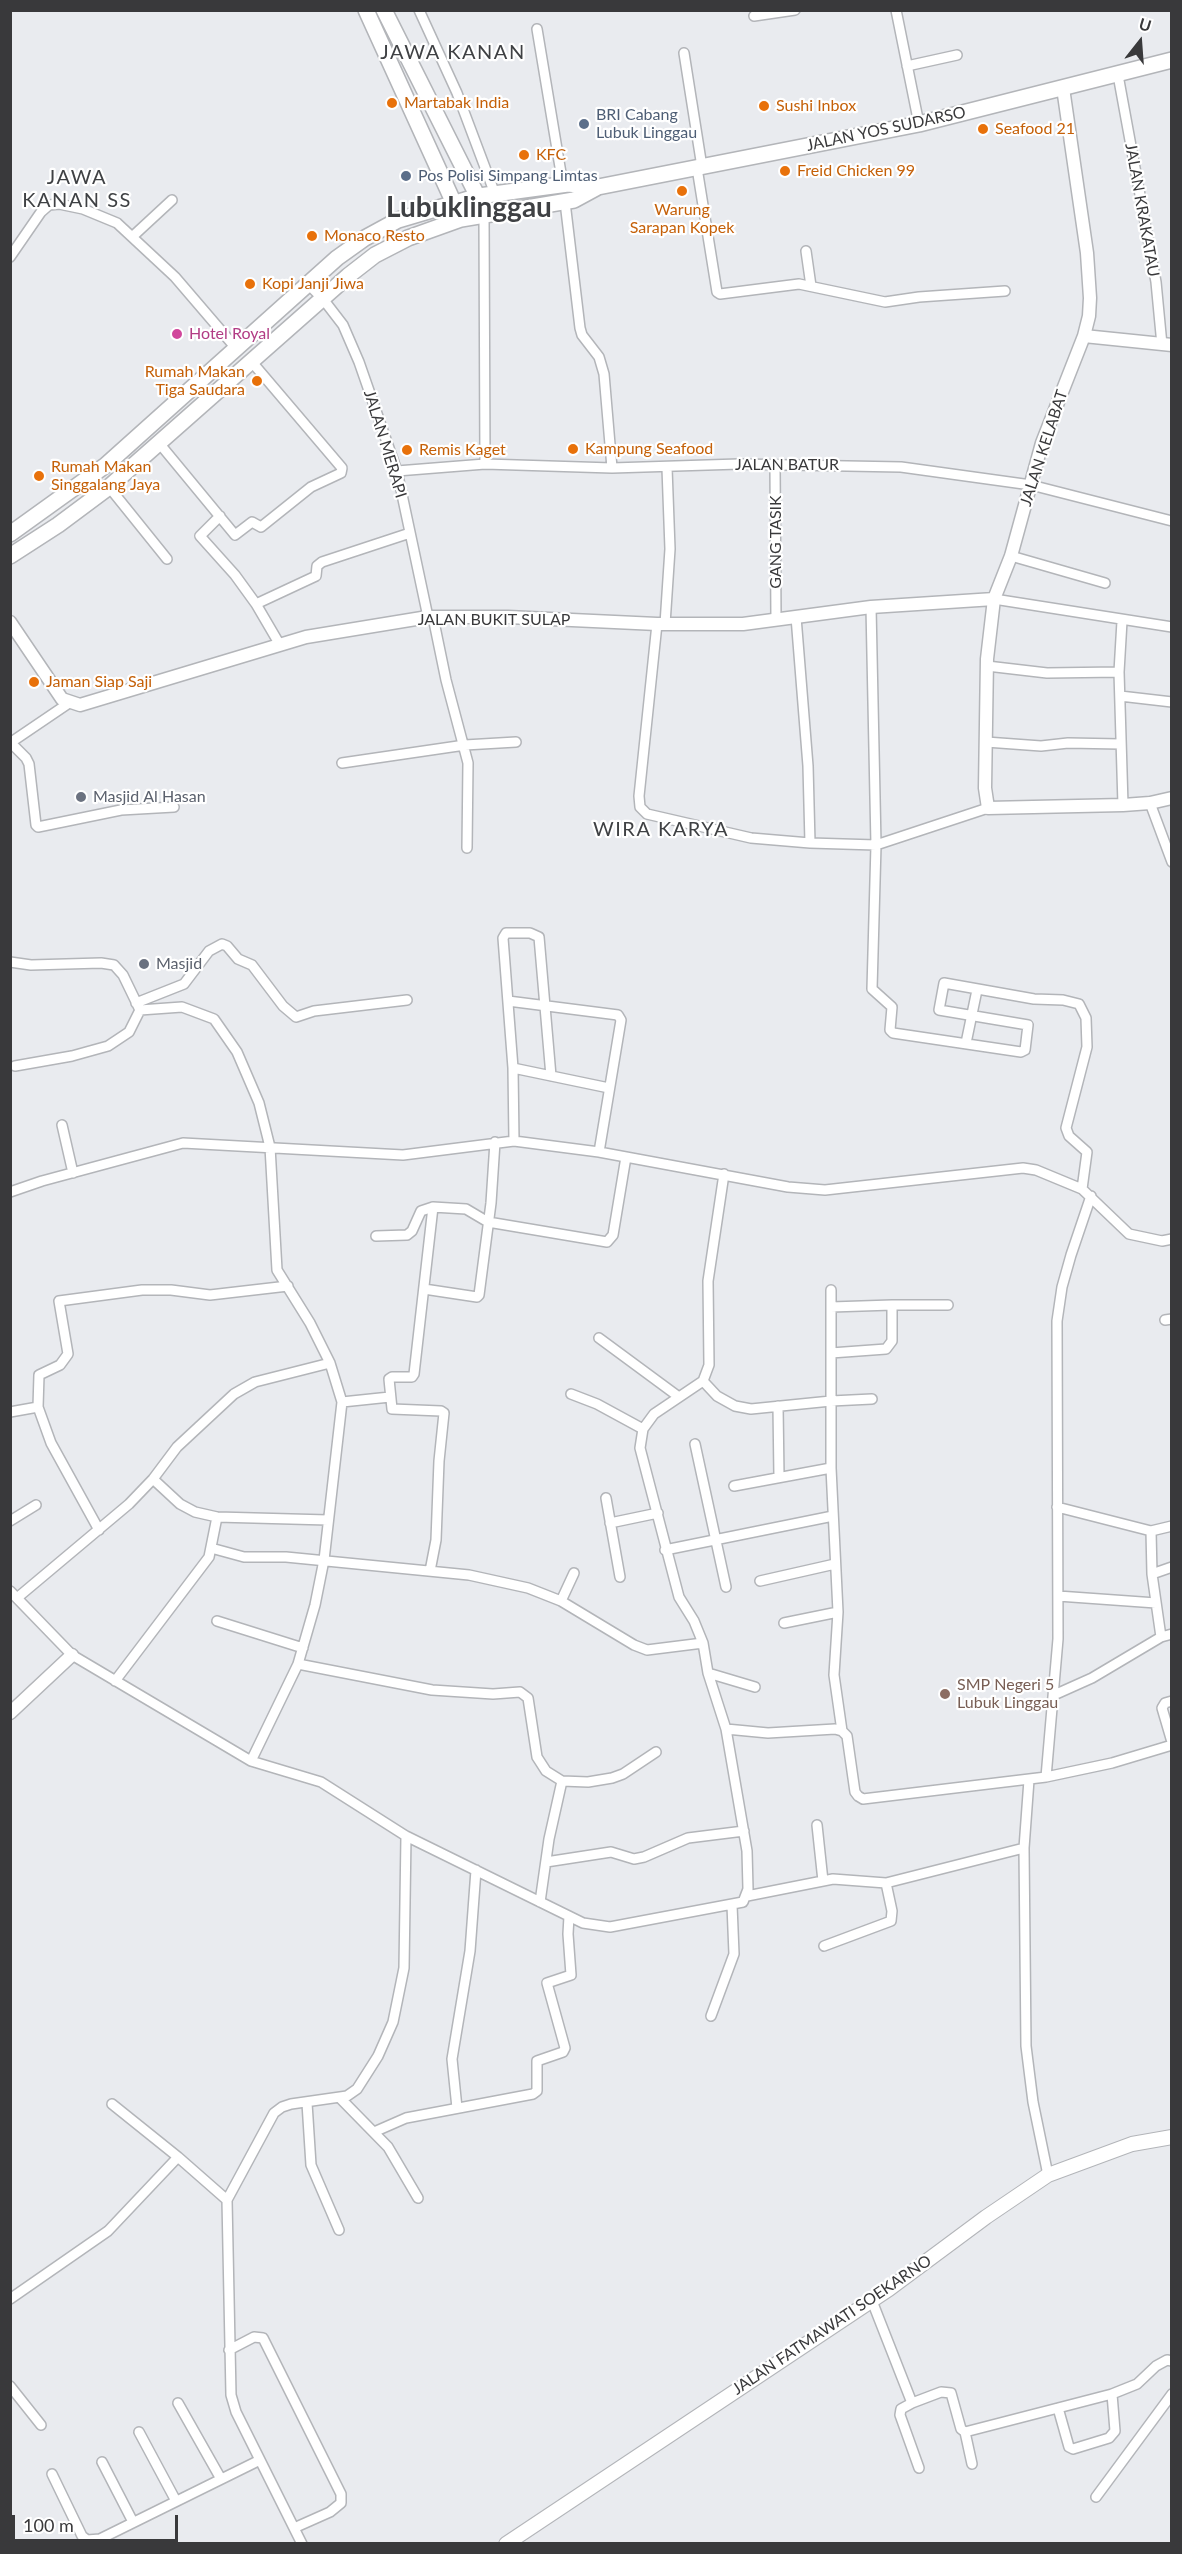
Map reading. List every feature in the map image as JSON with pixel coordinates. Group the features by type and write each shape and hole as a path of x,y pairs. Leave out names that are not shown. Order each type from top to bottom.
{"highway":[{"path":"366,10 461,219"},
{"path":"384,10 479,196 484,215"},
{"name":"JALAN YOS SUDARSO","path":"10,534 106,465 337,258 365,238 398,220 479,196 563,185 598,187 919,124 1172,60"},
{"name":"JALAN YOS SUDARSO","path":"10,556 58,525 109,487 375,255 408,238 461,219 574,200 598,187"}],"main road":[{"name":"JALAN FATMAWATI SOEKARNO","path":"506,2544 872,2301 986,2217 1048,2175 1132,2144 1172,2137"}],"street":[{"path":"419,10 457,93 495,194"},
{"path":"896,10 919,124"},
{"path":"754,16 792,11"},
{"path":"537,29 563,185"},
{"path":"684,53 717,292 725,294 759,291 791,284 885,302 919,297 1005,291"},
{"path":"907,66 957,55"},
{"name":"JALAN KRAKATAU","path":"1118,75 1167,345"},
{"name":"JALAN KELABAT","path":"988,808 985,788 987,666 994,599 1011,556 1051,418 1084,336 1090,298 1087,253 1063,88"},
{"path":"132,237 172,200"},
{"path":"565,202 580,328 582,335 599,357 604,374 612,468"},
{"path":"10,257 41,212 50,205 59,204 83,209 117,223 175,277 235,347"},
{"path":"484,215 485,464"},
{"path":"806,251 811,286"},
{"name":"JALAN MERAPI","path":"309,285 343,325 397,471 446,680 465,745 468,763 467,848"},
{"path":"1084,336 1167,345"},
{"path":"159,443 235,535 253,522 261,527 311,487 342,471 342,468 251,361"},
{"name":"JALAN BATUR","path":"397,471 485,464 612,468 776,465 901,467 1031,485 1172,521"},
{"name":"GANG TASIK","path":"776,465 776,620"},
{"path":"667,468 670,549 639,796 640,807 647,814 751,838 876,845 988,808 1123,805 1150,803 1172,798"},
{"path":"109,487 167,559"},
{"path":"219,516 200,536 235,575 256,604 280,645"},
{"path":"256,604 316,576 317,566 322,562 410,533"},
{"path":"1011,556 1105,583"},
{"path":"994,599 1122,621 1172,627"},
{"name":"JALAN BUKIT SULAP","path":"69,703 80,705 306,637 431,617 508,616 661,624 743,624 871,608 994,599"},
{"path":"871,608 876,845 872,989 892,1007 891,1032 1021,1052 1025,1050 1028,1025 938,1009 943,984 1079,1004 1086,1018 1087,1047 1066,1128 1069,1136 1087,1152 1082,1189"},
{"path":"796,617 808,766 810,843"},
{"path":"1122,621 1119,672 1123,805"},
{"path":"10,622 62,699 69,703 11,743 29,764 36,825 38,827 121,810 174,807"},
{"path":"987,666 1047,673 1119,672"},
{"path":"1120,696 1172,702"},
{"path":"342,763 465,745 516,742"},
{"path":"986,742 1041,746 1068,743 1120,744"},
{"path":"1150,803 1172,862"},
{"path":"514,1141 513,1068 503,938 506,933 536,934 541,943 551,1076"},
{"path":"136,1004 184,984 209,951 225,945 238,959 252,965 283,1006 296,1017 314,1011 407,1000"},
{"path":"10,962 31,966 101,963 114,965 127,983 136,1004 129,1032 108,1046 72,1056 15,1066"},
{"path":"966,1043 977,990"},
{"path":"508,1002 618,1015 621,1026 599,1152"},
{"path":"136,1004 182,1008 214,1019 237,1052 259,1103 270,1147 275,1261 330,1363 342,1402 324,1560 303,1648 298,1664 251,1761"},
{"path":"513,1068 609,1088"},
{"path":"62,1125 73,1173"},
{"path":"10,1192 183,1143 402,1155 514,1141 599,1152 788,1187 842,1190 1023,1168 1036,1170 1082,1189 1129,1234 1167,1240"},
{"path":"424,1289 478,1297 495,1142"},
{"path":"376,1236 407,1235 412,1231 420,1211 433,1207 466,1209 488,1222 607,1242 613,1235 626,1157"},
{"path":"330,1363 255,1382 242,1388 177,1447 153,1479 99,1530 14,1594 72,1655 251,1761 321,1782 406,1836 591,1926 610,1927 743,1902 747,1896 747,1851 726,1729 708,1673 703,1643 694,1621 679,1597 640,1448 643,1429 654,1414 703,1381 709,1365 708,1281 724,1174"},
{"path":"1046,1777 1058,1639 1057,1321 1062,1287 1091,1196"},
{"path":"430,1571 436,1540 439,1461 444,1413 391,1407 390,1377 414,1376 433,1207"},
{"path":"99,1530 51,1443 38,1407 39,1375 60,1365 68,1354 59,1300 142,1290 171,1290 210,1296 288,1286"},
{"path":"831,1290 831,1468 838,1612 833,1662 842,1731"},
{"path":"831,1353 886,1349 892,1341 892,1305"},
{"path":"831,1307 948,1305"},
{"path":"599,1338 679,1397"},
{"path":"703,1381 717,1396 735,1406 751,1409 872,1399"},
{"path":"571,1394 597,1404 643,1429"},
{"path":"342,1402 390,1397"},
{"path":"778,1406 779,1477"},
{"path":"10,1412 38,1407"},
{"path":"695,1444 726,1587"},
{"path":"734,1486 831,1468"},
{"path":"153,1479 180,1504 195,1512 217,1517 327,1520"},
{"path":"606,1498 620,1577"},
{"path":"10,1521 36,1505"},
{"path":"1058,1507 1151,1531 1172,1526"},
{"path":"610,1523 658,1514"},
{"path":"665,1550 833,1516"},
{"path":"115,1682 209,1557 217,1517"},
{"path":"1151,1531 1152,1574 1161,1637"},
{"path":"211,1548 244,1557 324,1560 469,1575 528,1588 561,1601 634,1645 647,1650 703,1643"},
{"path":"760,1581 835,1564"},
{"path":"1152,1574 1172,1567"},
{"path":"561,1601 574,1573"},
{"path":"1058,1596 1156,1604"},
{"path":"784,1623 838,1612"},
{"path":"217,1621 303,1648"},
{"path":"1053,1695 1092,1678 1161,1637 1172,1634"},
{"path":"10,1713 72,1655"},
{"path":"298,1664 432,1690 493,1694 520,1692 528,1698 540,1765 562,1781 588,1782 612,1778 656,1752"},
{"path":"708,1673 755,1687"},
{"path":"726,1729 768,1733 835,1729 842,1731 847,1736 855,1792 863,1799 1046,1777 1112,1763 1172,1744 1162,1708 1165,1703 1172,1701"},
{"path":"1029,1780 1024,1848 1026,2046 1033,2102 1048,2175"},
{"path":"540,1902 562,1781"},
{"path":"817,1825 823,1881"},
{"path":"546,1862 610,1852 634,1859 688,1838 744,1831"},
{"path":"302,2544 236,2412 231,2395 227,2200 274,2113 282,2107 340,2098 357,2089 378,2056 393,2022 404,1968 406,1836"},
{"path":"747,1896 843,1879 885,1884 1024,1848"},
{"path":"457,2108 452,2059 470,1951 476,1870"},
{"path":"824,1946 891,1920 892,1911 885,1884"},
{"path":"711,2016 734,1954 732,1905"},
{"path":"374,2132 406,2118 534,2094 538,2086 537,2061 564,2051 558,2016 548,1983 571,1975 569,1916"},
{"path":"340,2098 388,2147 418,2198"},
{"path":"306,2103 311,2164 339,2230"},
{"path":"112,2104 227,2200"},
{"path":"10,2300 108,2231 178,2157"},
{"path":"872,2301 912,2403"},
{"path":"229,2350 254,2337 263,2338 341,2494 341,2503 330,2512 294,2528"},
{"path":"965,2432 1112,2394 1137,2384 1156,2366 1167,2360 1172,2361"},
{"path":"10,2386 41,2425"},
{"path":"919,2468 900,2415 901,2409 941,2392 949,2392 953,2396 961,2429 965,2432 972,2464"},
{"path":"1058,2408 1070,2447 1073,2449 1113,2435 1116,2424 1112,2394"},
{"path":"1096,2497 1172,2394"},
{"path":"178,2403 221,2479"},
{"path":"140,2432 176,2501"},
{"path":"52,2474 82,2535 87,2540 100,2539 260,2460"},
{"path":"102,2462 133,2522"}],"place":[{"name":"Martabak India","path":"392,103"},
{"name":"Sushi Inbox","path":"764,106"},
{"name":"BRI Cabang Lubuk Linggau","path":"584,124"},
{"name":"Seafood 21","path":"983,129"},
{"name":"KFC","path":"524,155"},
{"name":"Freid Chicken 99","path":"785,171"},
{"name":"Pos Polisi Simpang Limtas","path":"406,176"},
{"name":"Warung Sarapan Kopek","path":"682,191"},
{"name":"Monaco Resto","path":"312,236"},
{"name":"Kopi Janji Jiwa","path":"250,284"},
{"name":"Hotel Royal","path":"177,334"},
{"name":"Rumah Makan Tiga Saudara","path":"257,381"},
{"name":"Kampung Seafood","path":"573,449"},
{"name":"Remis Kaget","path":"407,450"},
{"name":"Rumah Makan Singgalang Jaya","path":"39,476"},
{"name":"Jaman Siap Saji","path":"34,682"},
{"name":"Masjid Al Hasan","path":"81,797"},
{"name":"Masjid","path":"144,964"},
{"name":"SMP Negeri 5 Lubuk Linggau","path":"945,1694"}],"district":[{"name":"JAWA KANAN","path":"453,53"},
{"name":"JAWA KANAN SS","path":"77,190"},
{"name":"Lubuklinggau","path":"469,208"},
{"name":"WIRA KARYA","path":"661,830"}]}
